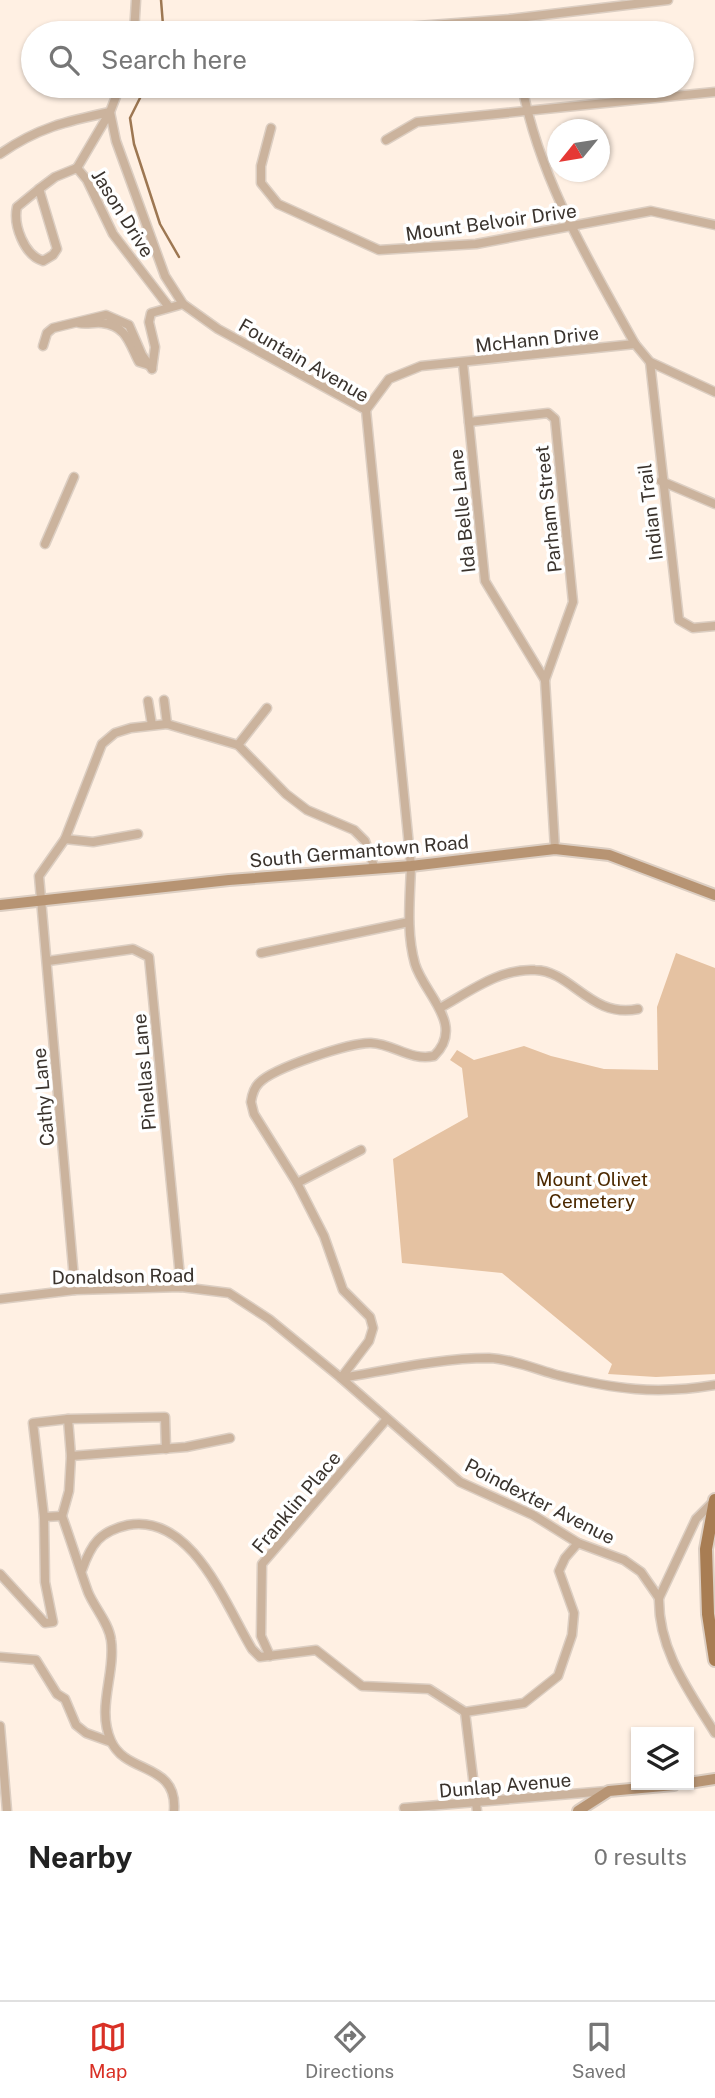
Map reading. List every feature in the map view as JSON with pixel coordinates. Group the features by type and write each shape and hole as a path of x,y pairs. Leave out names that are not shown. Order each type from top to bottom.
{"main road":[{"name":"South Germantown Road","path":"0,905 74,895 411,866 555,849 609,855 715,895"},
{"path":"715,1500 706,1549 708,1614 715,1660"},
{"path":"694,1782 715,1779"},
{"path":"578,1811 609,1791 631,1789"}],"street":[{"path":"135,21 136,0"},
{"path":"484,21 668,0"},
{"path":"694,94 715,92"},
{"path":"0,154 26,135 60,122 110,112 115,98"},
{"path":"524,98 569,227 635,344 650,362 715,392"},
{"path":"386,140 417,122 656,98"},
{"name":"Jason Drive","path":"39,189 57,248 53,255 43,261 31,254 16,222 17,206 39,189 55,177 76,168 110,112"},
{"name":"Fountain Avenue","path":"110,112 117,141 165,276 183,304 218,329 366,410 411,866 409,922 415,965 440,1009"},
{"name":"Mount Belvoir Drive","path":"271,128 261,166 261,183 278,204 379,250 476,244 650,212 715,225"},
{"name":"Jason Drive","path":"76,168 87,180 113,234 169,307"},
{"path":"43,346 47,332 53,328 106,315 123,321 134,331 152,369 155,346 149,317 154,310 183,304"},
{"name":"McHann Drive","path":"366,410 389,379 421,366 635,344"},
{"name":"Indian Trail","path":"650,362 661,481 679,620 692,628 715,626"},
{"name":"Ida Belle Lane","path":"463,363 485,581 545,680 555,849"},
{"name":"Parham Street","path":"469,422 548,413 555,419 573,602 545,680"},
{"path":"45,544 74,477"},
{"path":"661,481 715,503"},
{"path":"164,700 167,724 238,746 286,794 307,810 354,830 365,842 375,869"},
{"path":"148,701 152,725"},
{"path":"238,746 267,708"},
{"name":"Cathy Lane","path":"75,1290 39,876 65,839 102,744 115,733 167,724"},
{"path":"65,839 93,842 138,834"},
{"path":"261,953 409,922"},
{"name":"Pinellas Lane","path":"48,961 133,949 149,957 181,1287"},
{"path":"341,1378 369,1341 373,1328 370,1317 343,1290 324,1236 297,1183 254,1114 251,1102 261,1081 300,1062 368,1042 386,1044 413,1057 434,1056 444,1041 444,1019 440,1009 498,977 535,970 608,1009 627,1012 638,1009"},
{"path":"297,1183 361,1150"},
{"name":"Donaldson Road","path":"0,1299 75,1290 181,1287 229,1293 270,1319 341,1378"},
{"path":"341,1378 441,1362 492,1358 606,1387 641,1392 715,1385"},
{"name":"Poindexter Avenue","path":"341,1378 460,1482 533,1515 578,1543 624,1560 641,1572 659,1598"},
{"path":"0,1574 36,1617 45,1623 53,1622 46,1582 44,1517 33,1423 68,1419 165,1417 166,1449"},
{"path":"68,1419 71,1456 68,1491 62,1516 88,1592 111,1637 106,1699 111,1742"},
{"name":"Franklin Place","path":"270,1656 260,1632 262,1564 386,1420"},
{"path":"71,1456 166,1449 230,1438"},
{"path":"715,1500 696,1519 659,1598 661,1632 674,1664 715,1733"},
{"path":"44,1517 62,1516"},
{"path":"82,1570 94,1540 109,1530 136,1524 167,1532 196,1554 252,1649 260,1657 318,1651 362,1686 429,1689 465,1712 524,1703 543,1692 558,1676 572,1635 575,1613 559,1571 565,1558 578,1543"},
{"path":"0,1657 36,1660 57,1694 65,1699 76,1725 86,1733 111,1742 126,1759 166,1780 173,1797 174,1811"},
{"path":"465,1712 477,1807"},
{"path":"0,1726 2,1784 7,1811"},
{"name":"Dunlap Avenue","path":"404,1808 477,1807 609,1791"}],"green space":[{"name":"Mount Olivet Cemetery","path":"676,953 715,968 715,1374 656,1377 608,1374 612,1364 502,1273 402,1263 393,1159 468,1117 462,1068 450,1060 457,1050 474,1060 524,1046 551,1056 604,1069 658,1070 657,1007"}],"waterway":[{"path":"161,0 163,21"},
{"path":"140,98 130,118 134,144 160,224 179,257"}]}
